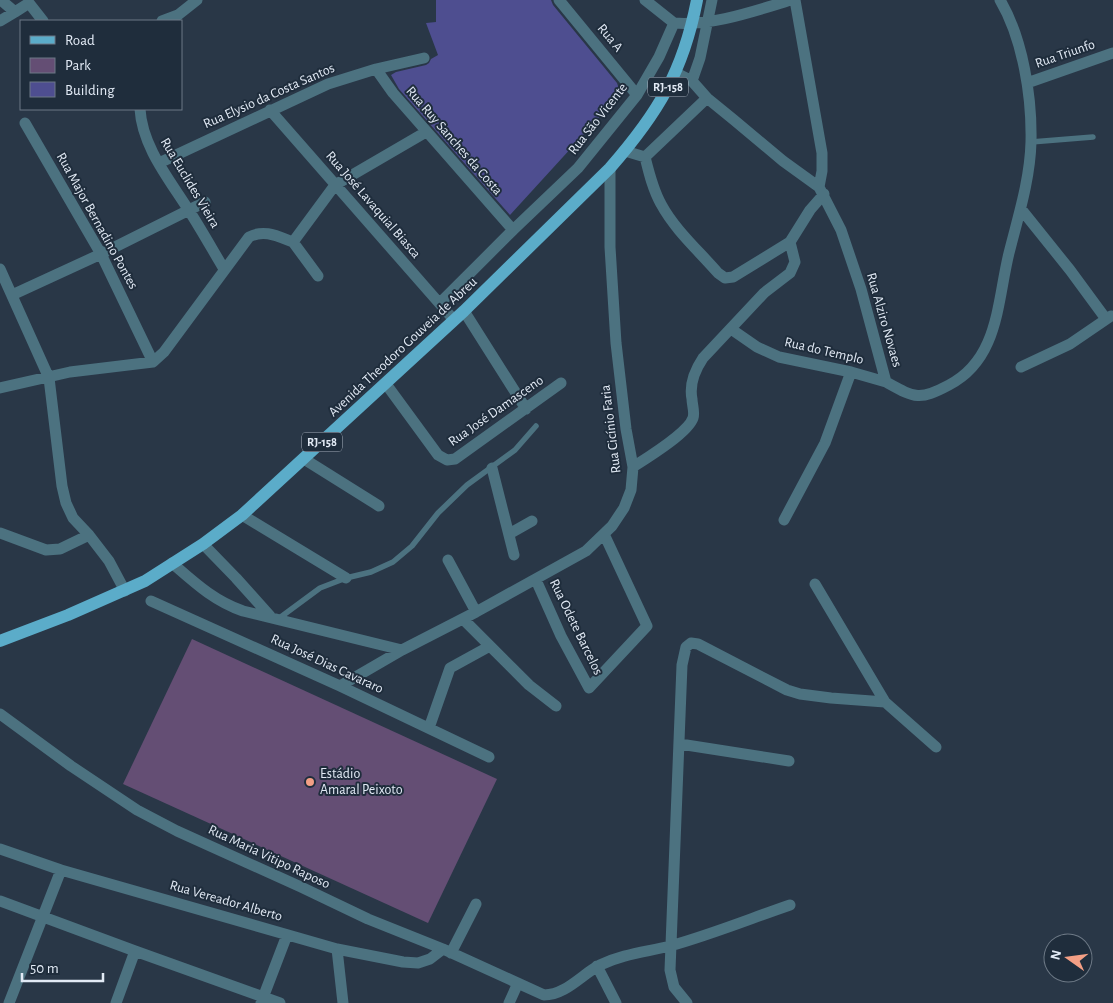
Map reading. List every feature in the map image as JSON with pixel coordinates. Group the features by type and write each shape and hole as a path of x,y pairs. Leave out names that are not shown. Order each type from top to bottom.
{"main road":[{"name":"Avenida Theodoro Gouveia de Abreu","path":"0,641 125,591 172,564 242,515 386,384 464,311 625,151 659,105 676,73 692,24 697,0"}],"street":[{"path":"1,0 15,12"},
{"path":"165,20 178,15 197,0"},
{"name":"Rua A","path":"559,0 637,95"},
{"path":"644,0 674,23 692,24 756,11 791,0"},
{"path":"692,81 700,58 712,0"},
{"path":"645,157 653,187 676,227 721,276 732,277 790,242 821,190 822,171 822,153 795,0"},
{"name":"Rua Alziro Novaes","path":"676,73 692,81 707,98 821,190 841,230 861,289 886,382 912,396 921,396 933,393 953,383 984,354 1000,302 1008,256 1021,209 1031,142 1027,83 1024,62 1000,0"},
{"path":"0,21 29,1 42,20"},
{"name":"Rua São Vicente","path":"440,303 578,168 637,95 659,58 674,23"},
{"name":"Rua Triunfo","path":"1027,83 1113,53"},
{"name":"Rua Elysio da Costa Santos","path":"159,164 328,84 376,69 424,58"},
{"name":"Rua Ruy Sanches da Costa","path":"376,69 393,93 426,132 513,230"},
{"path":"645,157 707,98"},
{"name":"Rua Euclides Vieira","path":"140,110 141,123 159,164 224,269"},
{"name":"Rua José Lavaquial Biasca","path":"270,110 454,320"},
{"name":"Rua Major Bernadino Pontes","path":"25,123 101,254 153,362"},
{"path":"293,242 336,185 426,132"},
{"path":"625,151 645,157"},
{"name":"Rua Cicínio Faria","path":"340,686 402,650 536,580 586,551 612,526 624,508 631,490 633,467 626,429 616,343 610,247 610,168"},
{"path":"12,296 205,202"},
{"path":"1021,209 1110,317 1070,344 1021,367"},
{"path":"0,388 70,372 153,362 164,352 249,237 257,233 268,233 293,242 318,276"},
{"path":"633,467 679,435 690,425 694,411 691,396 692,385 697,367 702,358 731,330 764,293 790,273 795,262 790,242"},
{"path":"0,269 49,378 66,503 73,518 89,535 125,591"},
{"path":"464,311 526,409"},
{"name":"Rua do Templo","path":"731,330 757,347 779,357 851,372 886,382"},
{"path":"784,520 825,443 851,372"},
{"name":"Rua José Damasceno","path":"386,384 438,455 447,460 456,459 561,383"},
{"path":"304,459 379,506"},
{"path":"492,468 514,555"},
{"path":"242,515 346,578"},
{"path":"509,534 532,521"},
{"path":"0,532 46,550 60,550 89,535"},
{"name":"Rua Odete Barcelos","path":"536,580 561,636 589,688 647,626 604,534"},
{"path":"202,544 274,618"},
{"path":"448,560 476,612"},
{"path":"172,564 206,592 225,604 243,611 402,650"},
{"path":"815,584 885,702 936,747"},
{"name":"Rua José Dias Cavararo","path":"151,601 340,686 489,756"},
{"path":"463,619 529,685 556,706"},
{"path":"687,1003 680,996 672,980 670,970 683,655 686,648 691,643 705,647 768,682 800,694 885,702"},
{"path":"429,728 450,668 490,646"},
{"name":"Rua Maria Vitipo Raposo","path":"0,714 71,766 137,810 177,831 368,919 447,951 544,995 550,995 564,989 597,966"},
{"path":"680,744 789,761"},
{"name":"Rua Vereador Alberto","path":"0,849 61,870 337,949 402,962 418,963 447,951"},
{"path":"9,1003 61,870"},
{"path":"0,901 263,1000 280,1003"},
{"path":"447,951 476,904"},
{"path":"616,1003 597,966 625,955 670,946 790,905"},
{"path":"263,1000 287,935"},
{"path":"337,949 343,1003"},
{"path":"116,1003 135,952"},
{"path":"509,1003 518,983"}],"lane":[{"path":"1031,142 1093,137"},
{"path":"274,618 320,588 346,578 371,572 392,562 412,546 438,513 467,485 515,450 536,426"}],"green space":[{"name":"Estádio Amaral Peixoto","path":"192,639 497,779 428,923 123,784"}],"building":[{"path":"436,0 551,0 553,5 617,83 619,89 616,97 605,111 510,215 399,89 391,75 396,72 426,65 438,55 426,23 436,22"}],"place":[{"name":"Estádio Amaral Peixoto","path":"310,782"}]}
